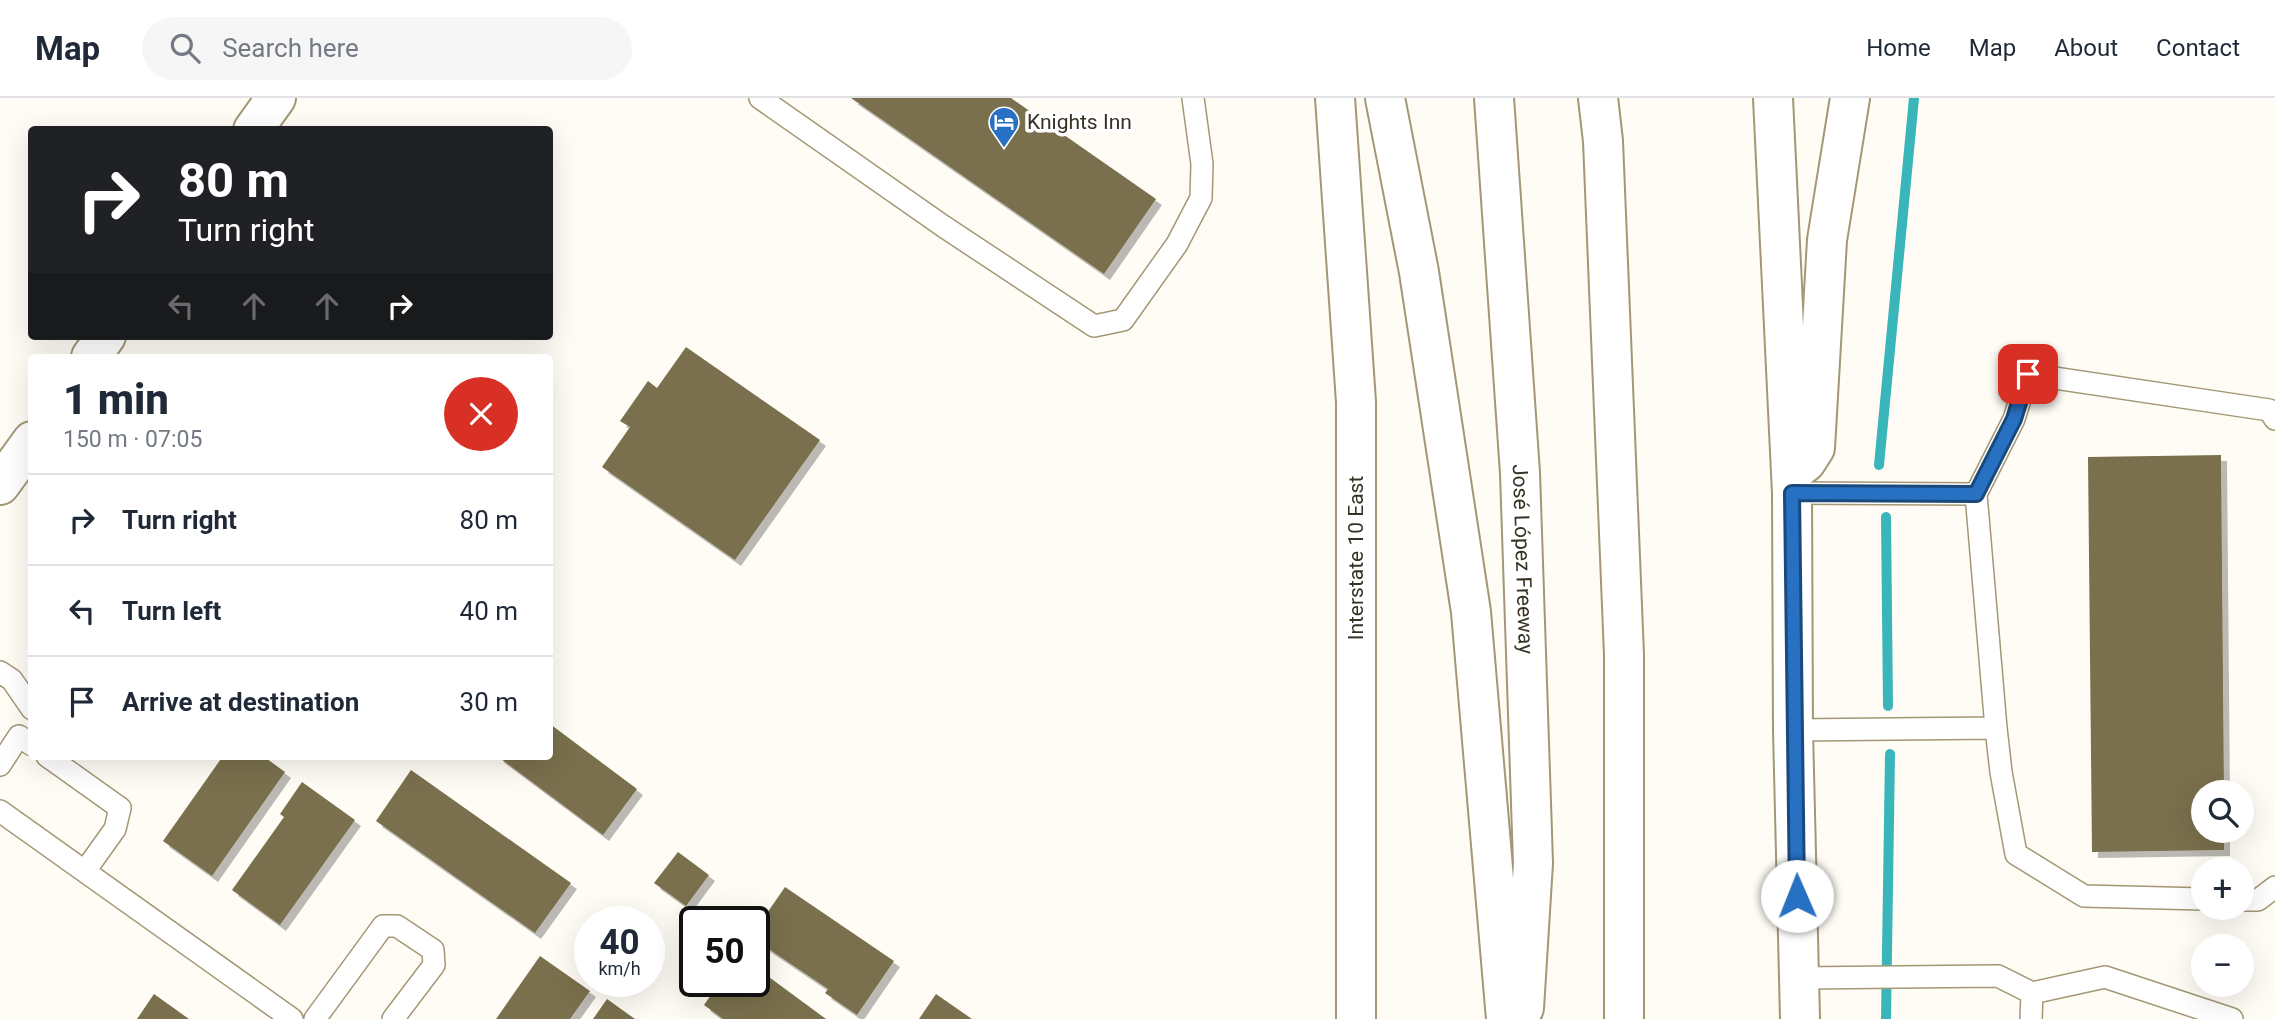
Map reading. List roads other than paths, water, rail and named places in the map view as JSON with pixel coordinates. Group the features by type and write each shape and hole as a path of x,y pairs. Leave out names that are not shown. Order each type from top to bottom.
{"main road":[{"path":"256,126 276,98"},
{"name":"Interstate 10 East","path":"1335,98 1356,402 1356,1019"},
{"path":"1385,98 1419,272 1471,612 1506,1019"},
{"name":"José López Freeway","path":"1494,98 1520,473 1532,863 1523,1019"},
{"path":"1598,98 1603,141 1624,655 1624,1019"},
{"path":"1773,98 1791,483 1793,730 1800,1019"},
{"path":"1791,483 1815,447 1827,240 1850,98"},
{"path":"0,485 28,446"}],"lane":[{"path":"760,98 943,226 1094,326 1123,320 1177,244 1201,198 1202,164 1194,98"},
{"path":"2191,899 2084,896 2016,854 1996,728 1976,494 2014,419 2028,374 2269,410 2275,419"},
{"path":"1791,483 1976,494"},
{"path":"0,672 12,680 28,704"},
{"path":"1793,730 1996,728"},
{"path":"0,765 25,741"},
{"path":"53,760 120,808 116,829 85,871"},
{"path":"0,811 292,1019"},
{"path":"2254,901 2258,901 2275,887"},
{"path":"315,1019 383,926 397,926 433,950 434,965 393,1019"},
{"path":"1799,978 1998,976 2032,993 2105,977 2232,1019"},
{"path":"2031,1019 2032,993"}],"waterway":[{"path":"1879,465 1914,98"},
{"path":"1886,517 1888,706"},
{"path":"1886,1019 1890,754"}],"place":[{"name":"Knights Inn","path":"1004,149"}]}
